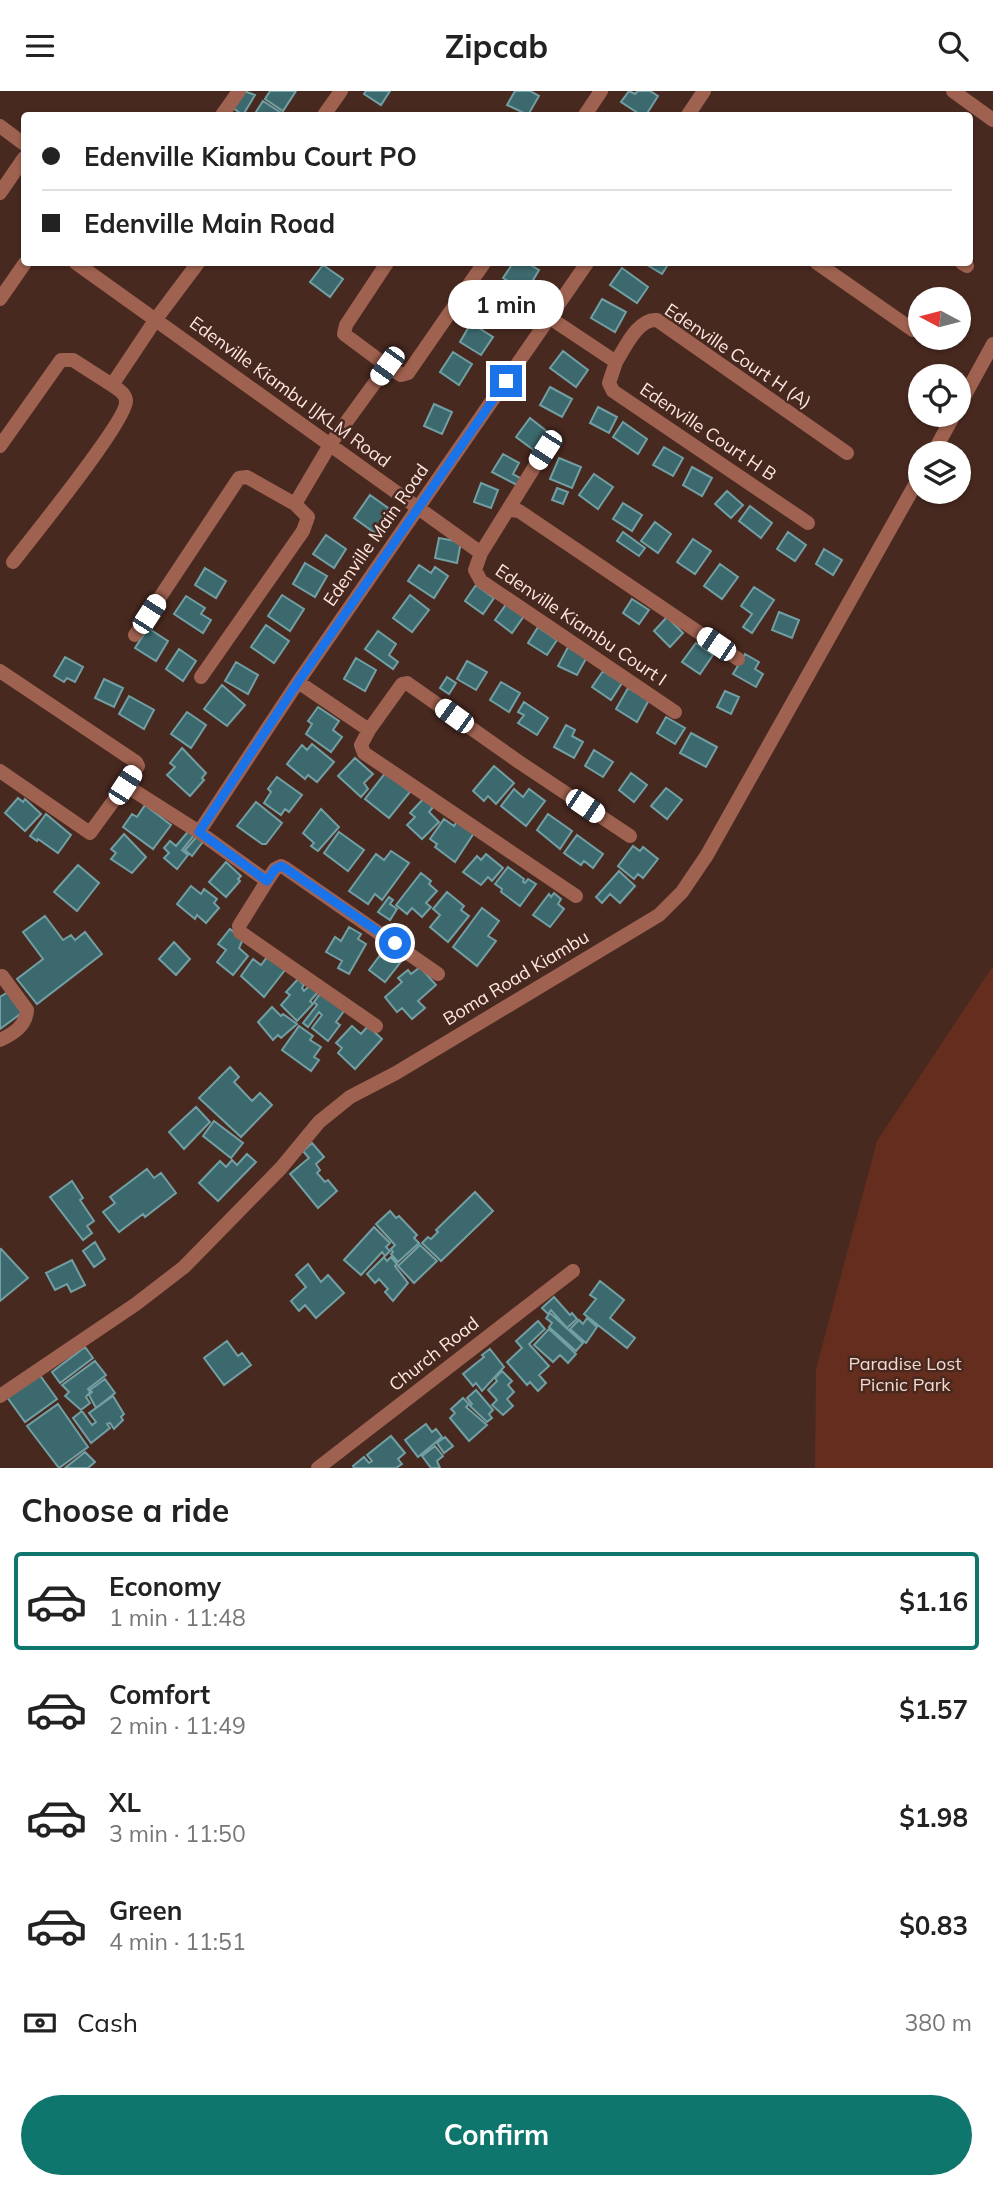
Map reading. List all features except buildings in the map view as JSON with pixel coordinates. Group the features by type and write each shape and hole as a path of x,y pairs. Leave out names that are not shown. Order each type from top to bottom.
{"street":[{"path":"224,112 239,91"},
{"path":"326,112 341,91"},
{"path":"586,112 601,91"},
{"path":"690,112 704,91"},
{"path":"953,91 993,120"},
{"path":"0,125 21,141"},
{"path":"0,193 21,162"},
{"path":"0,299 23,266"},
{"name":"Edenville Kiambu IJKLM Road","path":"80,266 481,553"},
{"path":"112,386 156,319 196,266"},
{"path":"385,266 344,330 345,337 401,375 408,373 482,266"},
{"name":"Edenville Main Road","path":"199,832 298,682 585,266"},
{"path":"821,266 908,327"},
{"path":"550,318 616,362"},
{"name":"Edenville Court H (A)","path":"616,362 642,323 656,320 848,453"},
{"path":"971,384 993,344"},
{"path":"0,446 61,360 73,360 124,394 126,399 124,411 109,435 13,562"},
{"name":"Edenville Court H B","path":"616,362 609,383 613,391 807,523"},
{"path":"295,504 331,443 387,366"},
{"name":"Edenville Kiambu Court I","path":"545,450 481,553 475,570 481,581 676,712"},
{"path":"135,635 239,478 247,477 295,504 308,517 308,523 201,677"},
{"name":"Boma Road Kiambu","path":"0,1396 136,1304 184,1267 281,1168 319,1122 350,1097 396,1073 635,929 671,904 707,855 908,497"},
{"path":"510,510 519,511 738,659"},
{"path":"0,671 138,765 90,833 0,771"},
{"path":"298,682 369,730"},
{"path":"576,896 364,753 362,745 369,730 402,684 407,683 630,836"},
{"path":"125,785 199,832 267,881"},
{"path":"376,1026 240,932 239,926 275,869 281,866 285,868 438,974"},
{"path":"0,1040 14,1033 23,1024 27,1010 2,976"},
{"name":"Church Road","path":"318,1468 573,1271"}],"green space":[{"name":"Paradise Lost Picnic Park","path":"993,966 993,1468 815,1468 816,1369 877,1141"}],"route":[{"path":"395,943 285,868 281,866 275,869 267,881 199,832 298,682 506,381"}]}
